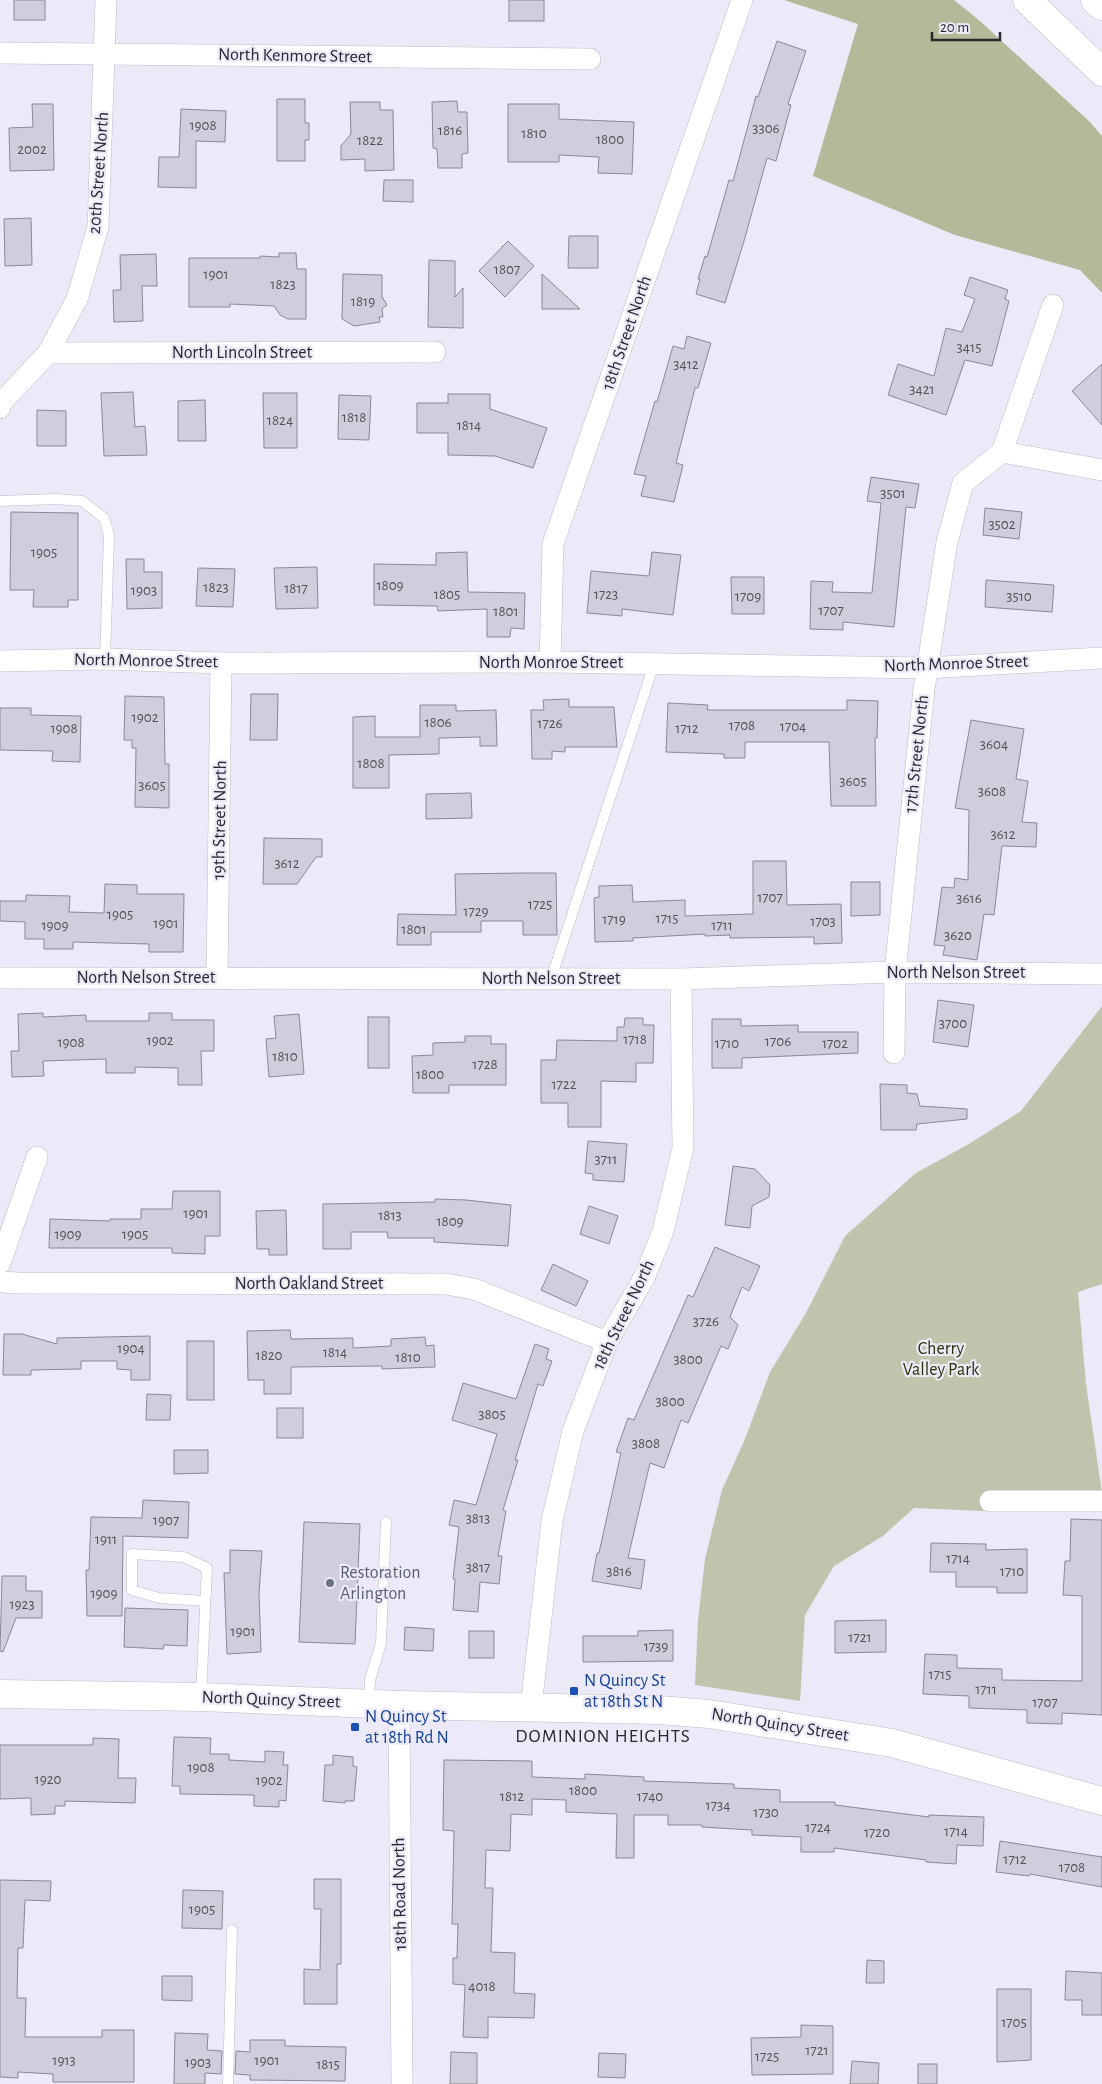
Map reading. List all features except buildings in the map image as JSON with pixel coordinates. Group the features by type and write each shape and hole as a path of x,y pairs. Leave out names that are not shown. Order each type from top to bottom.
{"main road":[{"path":"1026,0 1102,72"},
{"path":"1095,0 1102,6"},
{"name":"North Quincy Street","path":"0,1694 200,1697 369,1704 659,1710 709,1714 809,1728 892,1743 1102,1802"}],"street":[{"name":"20th Street North","path":"0,405 48,354 77,299 98,227 106,54 106,0"},
{"name":"18th Street North","path":"550,662 553,544 740,5"},
{"name":"North Kenmore Street","path":"0,53 590,59"},
{"path":"1054,306 1002,452 1102,470"},
{"name":"North Lincoln Street","path":"48,354 435,352"},
{"name":"17th Street North","path":"894,1053 895,972 926,668 947,542 963,482 1002,452"},
{"name":"North Monroe Street","path":"0,661 105,659 221,662 550,662 926,668 1102,658"},
{"name":"19th Street North","path":"217,978 221,662"},
{"name":"North Nelson Street","path":"0,978 681,979 895,972 1102,974"},
{"name":"18th Street North","path":"531,1707 552,1521 573,1431 607,1342 645,1276 659,1240 684,1148 681,979"},
{"path":"0,1263 37,1157"},
{"name":"North Oakland Street","path":"0,1282 18,1284 446,1284 474,1289 607,1342"},
{"path":"990,1501 1102,1500"},
{"name":"18th Road North","path":"399,1704 402,2084"}],"lane":[{"path":"0,500 55,499 82,502 104,518 109,535 105,659"},
{"path":"550,979 654,664"},
{"path":"369,1704 370,1680 381,1643 386,1522"},
{"path":"200,1697 207,1568 184,1557 132,1554 132,1590 160,1598 205,1601"},
{"path":"228,2084 232,1930"}],"green space":[{"path":"784,0 954,0 980,21 1090,122 1102,136 1102,293 1080,270 955,235 813,176 858,24"},
{"name":"Cherry Valley Park","path":"1102,1006 1102,1284 1078,1292 1086,1384 1102,1493 986,1496 983,1511 914,1508 883,1536 834,1566 805,1615 800,1701 695,1685 698,1620 705,1559 722,1490 745,1439 770,1372 806,1313 845,1236 916,1173 967,1145 1021,1111"}],"place":[{"name":"Restoration Arlington","path":"330,1583"},
{"name":"N Quincy St at 18th St N","path":"574,1691"},
{"name":"N Quincy St at 18th Rd N","path":"355,1727"}],"district":[{"name":"DOMINION HEIGHTS","path":"603,1736"}]}
